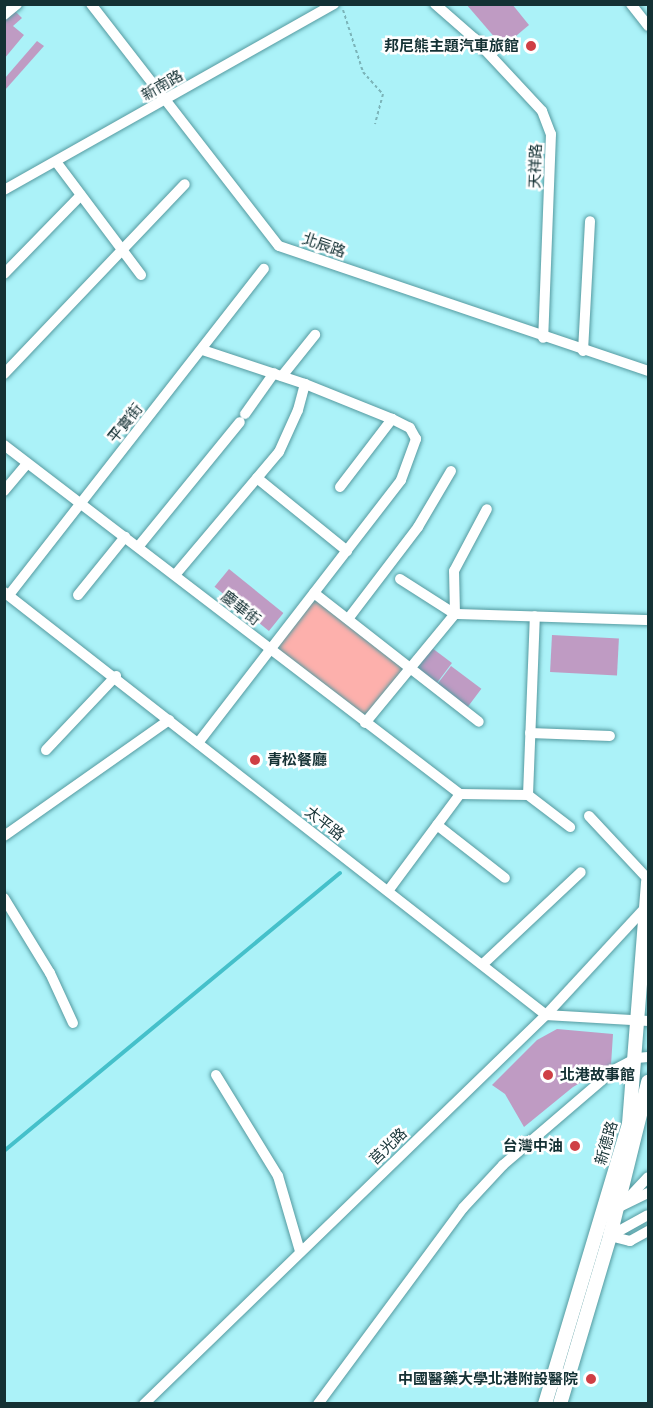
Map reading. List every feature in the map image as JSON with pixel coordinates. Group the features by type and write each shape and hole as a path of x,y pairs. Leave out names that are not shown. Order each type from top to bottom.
{"main road":[{"name":"新德路","path":"560,1404 610,1236 610,1211 643,1058 648,880"},
{"name":"新德路","path":"545,1404 610,1211 648,1082"}],"street":[{"path":"6,14 17,4"},
{"name":"北辰路","path":"91,4 279,246 543,338 648,371"},
{"name":"新南路","path":"4,190 57,163 334,4"},
{"name":"天祥路","path":"435,4 474,38 542,111 551,134 543,338"},
{"path":"631,4 648,26"},
{"path":"57,163 141,275"},
{"path":"4,374 185,184"},
{"path":"4,274 81,195"},
{"path":"583,351 590,221"},
{"name":"平實街","path":"7,593 203,350 264,269"},
{"path":"138,547 242,418 315,335"},
{"path":"198,743 401,480 416,439 410,428 392,419 304,384 203,350"},
{"path":"175,575 279,452 298,410 304,384"},
{"path":"340,487 392,419"},
{"name":"慶華街","path":"4,445 79,505 125,537 460,794"},
{"path":"4,491 27,464"},
{"path":"348,619 417,527 451,471"},
{"path":"257,478 347,551"},
{"path":"365,723 455,614 454,571 488,510"},
{"path":"78,595 125,537"},
{"path":"400,579 455,614 648,620"},
{"name":"太平路","path":"7,593 116,676 198,743 546,1015"},
{"path":"314,593 479,722"},
{"path":"528,795 535,616"},
{"path":"46,750 116,676"},
{"path":"4,836 169,720"},
{"path":"530,733 610,736"},
{"path":"388,891 460,794 528,795 570,827"},
{"path":"589,816 648,880"},
{"path":"436,825 505,878"},
{"path":"483,964 582,872"},
{"path":"4,898 50,973 74,1023"},
{"name":"莒光路","path":"144,1404 546,1015 647,906"},
{"path":"546,1015 644,1021"},
{"path":"318,1404 464,1208 503,1165 614,1070 643,1058"},
{"path":"216,1075 278,1176 300,1251"},
{"path":"610,1211 648,1177"},
{"path":"610,1211 648,1193"},
{"path":"610,1236 648,1215"},
{"path":"610,1236 630,1241 648,1231"}],"path":[{"path":"341,4 363,72 383,94 375,124"}],"shaded area":[{"path":"314,593 411,666 368,723 271,650"}],"building":[{"path":"466,4 512,4 529,25 503,47"},
{"path":"15,11 22,18 13,26 24,35 4,59 4,20"},
{"path":"37,41 44,46 5,90 5,78"},
{"path":"229,569 283,613 269,631 215,587"},
{"path":"552,635 619,639 617,675 550,672"},
{"path":"432,648 452,663 436,684 416,669"},
{"path":"451,666 481,689 468,707 437,684"},
{"name":"北港故事館","path":"557,1029 613,1034 611,1065 573,1087 524,1127 505,1094 492,1085 537,1040"}],"waterway":[{"path":"4,1151 340,873"}],"place":[{"name":"邦尼熊主題汽車旅館","path":"531,46"},
{"name":"青松餐廳","path":"255,760"},
{"name":"北港故事館","path":"548,1075"},
{"name":"台灣中油","path":"575,1146"},
{"name":"中國醫藥大學北港附設醫院","path":"591,1379"}]}
